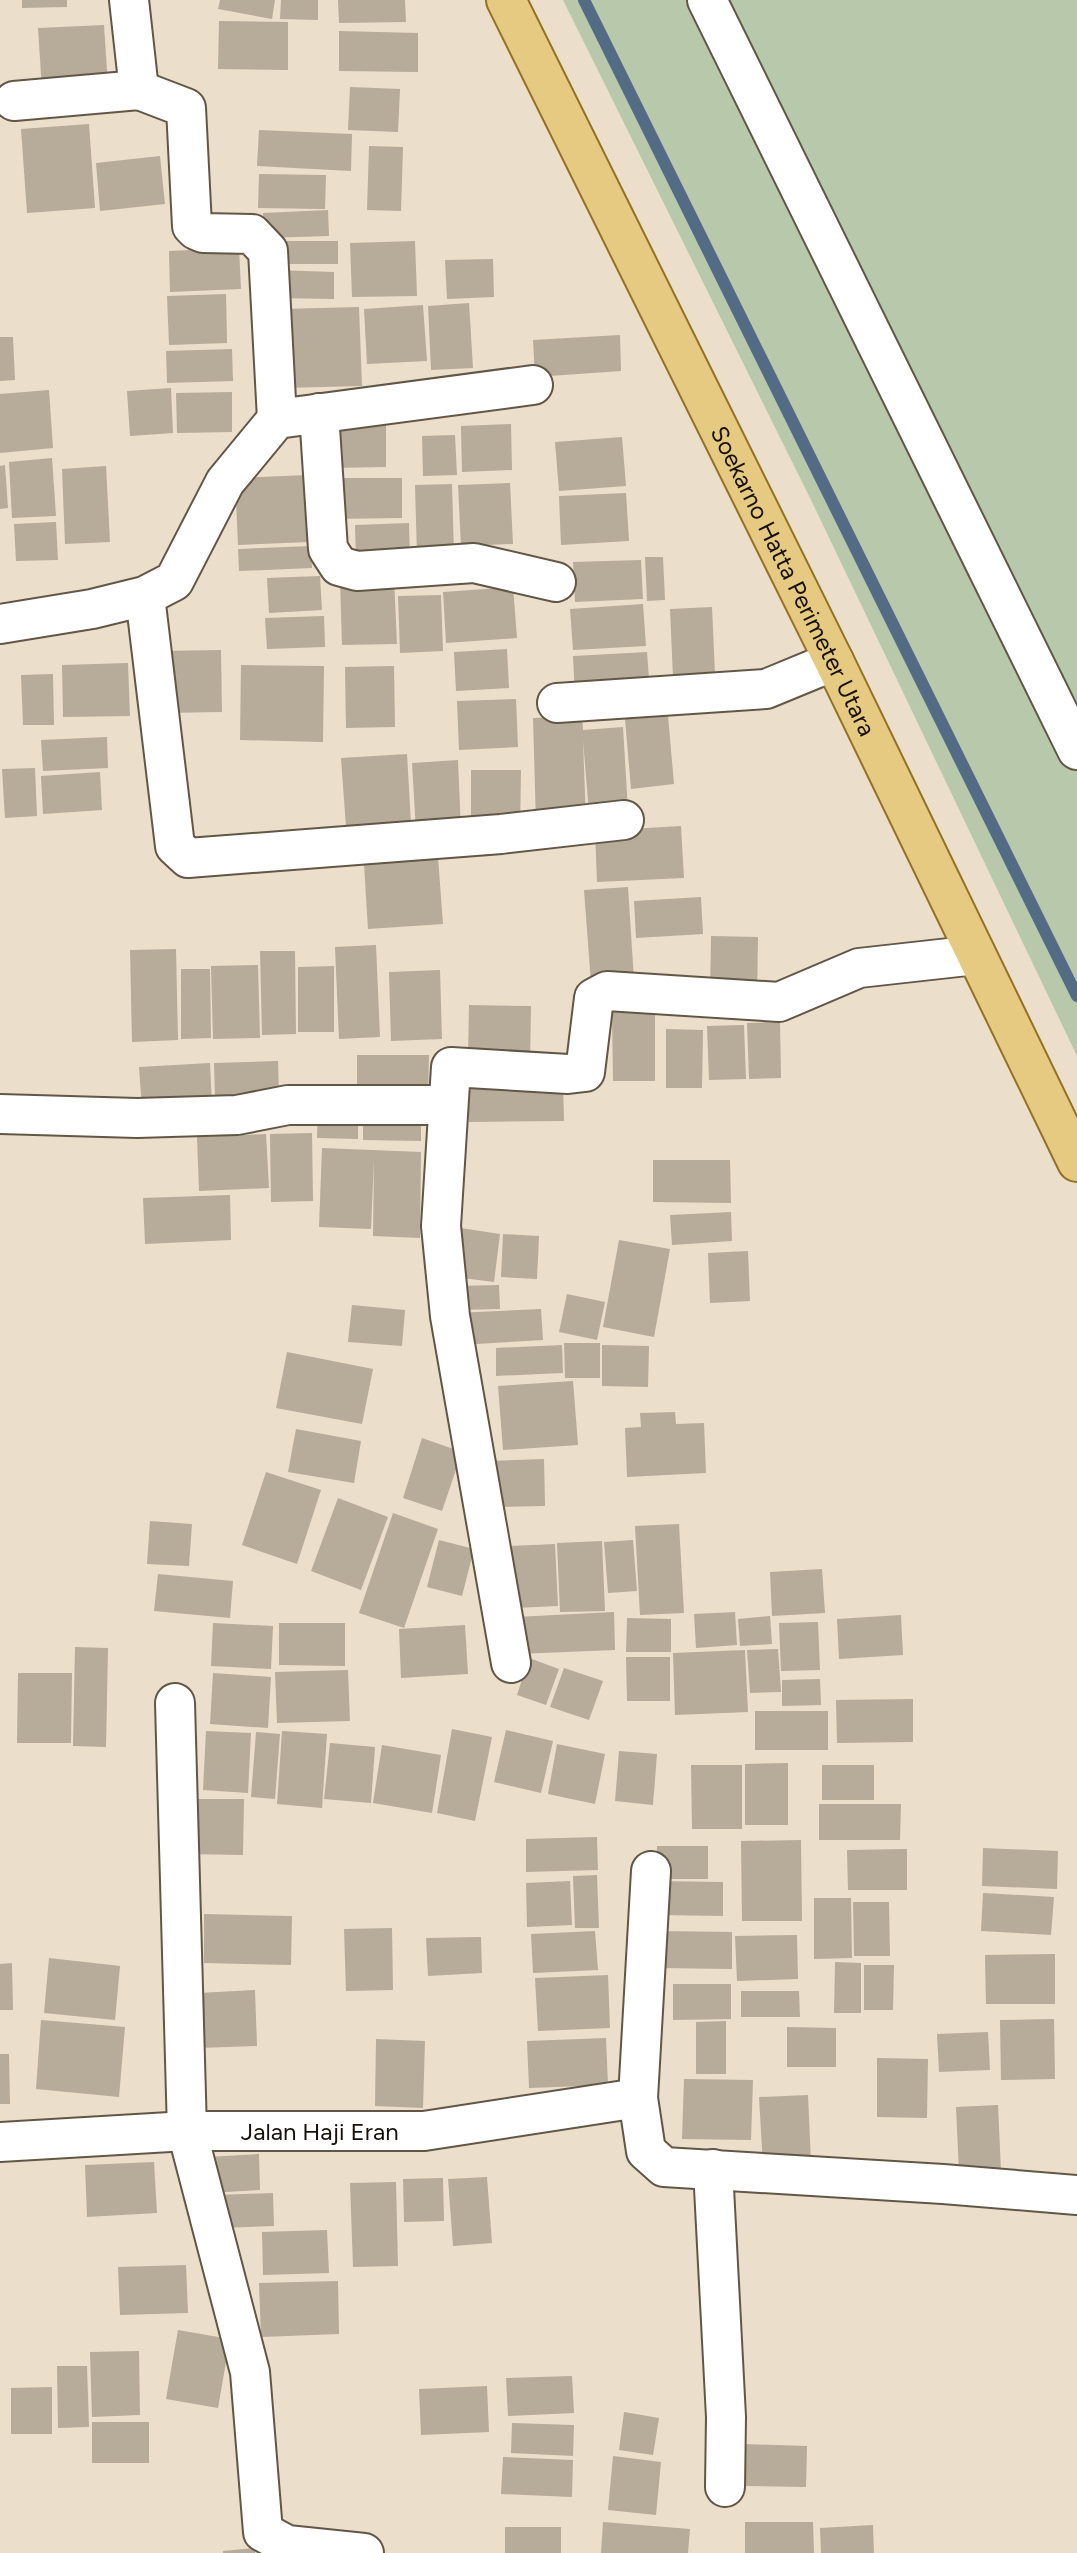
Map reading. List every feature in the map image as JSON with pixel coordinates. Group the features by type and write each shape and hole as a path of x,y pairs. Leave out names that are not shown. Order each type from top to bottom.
{"main road":[{"name":"Soekarno Hatta Perimeter Utara","path":"506,0 834,662 1077,1163"}],"street":[{"path":"129,0 139,90"},
{"path":"707,0 1077,750"},
{"path":"14,101 139,90 186,108 192,226 203,233 252,234 268,251 277,419"},
{"path":"0,624 92,609 145,596 174,581 225,482 277,419 533,385"},
{"path":"319,413 328,549 340,566 357,571 474,563 556,582"},
{"path":"145,596 175,846 188,858 501,834 624,820"},
{"path":"557,703 766,689 834,662"},
{"path":"511,1663 450,1317 441,1226 451,1067 568,1074 586,1072 594,998 607,991 779,1002 859,968 976,955"},
{"path":"0,1114 136,1118 237,1115 288,1105 448,1105"},
{"path":"175,1703 187,2131 250,2372 263,2532 287,2545 365,2553"},
{"path":"651,1871 638,2098 646,2151 664,2167 1077,2194"},
{"name":"Jalan Haji Eran","path":"0,2142 187,2131 424,2132 638,2098"},
{"path":"713,2169 726,2417 725,2487"}],"green space":[{"path":"563,0 1077,0 1077,1056 812,502"}],"building":[{"path":"22,0 67,0 67,7 22,8"},
{"path":"220,0 275,0 272,19 218,9"},
{"path":"281,0 318,0 318,20 280,19"},
{"path":"338,0 405,0 406,22 339,23"},
{"path":"219,21 288,22 288,70 218,69"},
{"path":"104,25 108,86 42,90 38,28"},
{"path":"339,31 418,33 418,72 339,71"},
{"path":"350,87 400,89 398,132 348,130"},
{"path":"89,124 95,208 27,213 21,129"},
{"path":"259,130 352,134 351,171 257,166"},
{"path":"369,146 403,147 401,211 367,210"},
{"path":"160,156 165,204 100,211 96,163"},
{"path":"259,174 326,175 325,209 258,208"},
{"path":"328,210 329,236 264,238 263,213"},
{"path":"271,241 338,241 338,264 271,264"},
{"path":"415,241 417,296 352,297 350,243"},
{"path":"239,248 241,289 170,292 169,251"},
{"path":"493,259 494,297 447,299 445,260"},
{"path":"274,270 334,272 334,299 273,298"},
{"path":"226,294 227,343 169,345 167,296"},
{"path":"469,303 473,368 431,370 428,306"},
{"path":"423,305 427,361 367,364 364,309"},
{"path":"359,307 362,386 283,388 281,309"},
{"path":"620,335 621,371 535,377 533,340"},
{"path":"0,337 13,337 15,380 0,381"},
{"path":"232,349 233,381 167,383 166,351"},
{"path":"171,388 173,433 130,436 127,391"},
{"path":"49,390 53,448 0,453 0,394"},
{"path":"232,392 232,432 177,433 176,393"},
{"path":"327,424 386,424 386,467 328,468"},
{"path":"511,424 512,470 462,472 461,426"},
{"path":"455,435 457,475 423,476 422,436"},
{"path":"622,437 626,486 559,491 555,442"},
{"path":"52,458 56,516 12,518 9,462"},
{"path":"5,465 8,508 0,509 0,466"},
{"path":"106,466 110,542 65,544 62,469"},
{"path":"307,475 309,542 238,545 235,478"},
{"path":"328,478 402,478 402,518 328,519"},
{"path":"510,483 513,544 461,546 458,485"},
{"path":"452,484 454,555 417,556 415,485"},
{"path":"626,493 629,541 561,545 559,496"},
{"path":"56,522 58,560 16,561 14,524"},
{"path":"409,523 410,560 356,561 355,525"},
{"path":"311,546 312,568 239,571 238,549"},
{"path":"645,557 663,557 665,600 647,601"},
{"path":"641,560 643,599 575,602 573,562"},
{"path":"320,576 322,610 269,613 267,578"},
{"path":"394,578 397,644 342,645 340,580"},
{"path":"513,587 517,638 446,643 443,592"},
{"path":"441,595 443,651 400,653 398,596"},
{"path":"643,604 646,646 573,650 570,609"},
{"path":"712,607 715,675 673,678 670,609"},
{"path":"324,616 325,647 267,649 265,618"},
{"path":"507,649 509,688 456,691 454,652"},
{"path":"221,650 222,712 162,713 161,651"},
{"path":"647,652 650,692 575,696 573,656"},
{"path":"128,663 130,716 63,717 62,665"},
{"path":"241,665 324,666 323,742 240,740"},
{"path":"394,666 395,727 346,728 345,667"},
{"path":"53,674 54,725 23,725 21,675"},
{"path":"516,699 518,747 459,750 457,701"},
{"path":"582,716 583,730 623,727 628,810 589,813 583,740 586,821 536,823 533,718"},
{"path":"668,716 674,784 631,789 625,719"},
{"path":"107,737 108,768 43,771 41,740"},
{"path":"407,754 411,823 346,827 341,758"},
{"path":"458,760 461,830 416,832 412,763"},
{"path":"35,768 37,816 5,818 2,769"},
{"path":"471,770 521,770 520,831 471,831"},
{"path":"100,772 102,810 43,814 41,776"},
{"path":"681,826 684,878 597,882 595,831"},
{"path":"437,844 443,924 368,929 363,848"},
{"path":"628,887 634,980 591,983 584,890"},
{"path":"701,897 703,934 636,938 634,901"},
{"path":"711,936 758,937 757,997 710,996"},
{"path":"376,945 380,1037 339,1039 335,947"},
{"path":"176,949 178,1040 132,1042 130,950"},
{"path":"260,951 295,951 296,1034 262,1035"},
{"path":"258,965 260,1038 213,1039 211,966"},
{"path":"334,966 334,1032 298,1032 298,967"},
{"path":"181,969 210,969 211,1038 181,1039"},
{"path":"440,970 442,1039 391,1041 389,972"},
{"path":"469,1005 531,1006 530,1062 468,1061"},
{"path":"612,1012 655,1012 655,1081 613,1081"},
{"path":"780,1022 781,1078 749,1079 747,1023"},
{"path":"744,1025 746,1079 709,1080 707,1026"},
{"path":"666,1029 703,1030 702,1088 666,1088"},
{"path":"357,1055 429,1055 428,1099 357,1098"},
{"path":"278,1061 279,1096 215,1098 214,1063"},
{"path":"210,1063 212,1105 142,1109 139,1067"},
{"path":"563,1083 564,1121 469,1122 468,1084"},
{"path":"318,1106 358,1107 358,1139 317,1138"},
{"path":"421,1109 421,1141 363,1140 363,1110"},
{"path":"312,1133 313,1201 271,1202 270,1134"},
{"path":"266,1134 269,1188 199,1191 197,1137"},
{"path":"322,1148 421,1152 420,1238 373,1236 374,1159 371,1229 319,1227"},
{"path":"653,1160 730,1160 731,1203 653,1202"},
{"path":"230,1195 231,1240 145,1244 143,1198"},
{"path":"731,1212 732,1241 672,1245 670,1215"},
{"path":"454,1227 500,1234 494,1282 447,1276"},
{"path":"503,1234 539,1236 537,1279 501,1277"},
{"path":"619,1240 670,1249 654,1337 603,1327"},
{"path":"748,1251 750,1301 710,1303 708,1253"},
{"path":"499,1285 500,1309 456,1310 455,1286"},
{"path":"567,1294 605,1302 597,1340 559,1332"},
{"path":"352,1305 405,1310 402,1346 348,1342"},
{"path":"541,1309 543,1340 459,1345 456,1313"},
{"path":"564,1343 600,1343 600,1378 565,1378"},
{"path":"562,1345 563,1373 496,1376 496,1348"},
{"path":"602,1345 649,1346 648,1387 602,1386"},
{"path":"287,1352 373,1369 362,1424 276,1408"},
{"path":"573,1381 578,1445 503,1450 498,1386"},
{"path":"675,1412 676,1424 704,1423 706,1473 627,1477 625,1428 641,1427 640,1413"},
{"path":"296,1429 361,1441 354,1483 288,1472"},
{"path":"422,1438 462,1452 442,1511 403,1498"},
{"path":"544,1459 545,1506 492,1507 490,1461"},
{"path":"266,1472 321,1490 297,1564 242,1545"},
{"path":"338,1498 388,1517 361,1590 311,1571"},
{"path":"393,1513 438,1529 404,1628 359,1613"},
{"path":"150,1521 192,1524 189,1566 147,1564"},
{"path":"679,1524 684,1613 640,1615 635,1526"},
{"path":"439,1540 474,1549 462,1596 427,1587"},
{"path":"633,1540 637,1591 608,1593 604,1542"},
{"path":"602,1541 605,1611 560,1612 557,1543"},
{"path":"555,1544 558,1606 514,1608 510,1546"},
{"path":"822,1569 825,1613 772,1616 770,1572"},
{"path":"158,1574 233,1581 230,1618 154,1611"},
{"path":"614,1612 615,1650 517,1654 515,1617"},
{"path":"735,1612 737,1645 696,1648 694,1614"},
{"path":"901,1615 903,1655 839,1659 837,1619"},
{"path":"770,1616 772,1644 740,1646 738,1619"},
{"path":"627,1618 671,1619 671,1652 626,1652"},
{"path":"818,1622 820,1670 781,1671 779,1623"},
{"path":"213,1623 273,1626 271,1669 211,1666"},
{"path":"279,1623 345,1623 345,1666 279,1665"},
{"path":"465,1625 468,1674 401,1678 399,1629"},
{"path":"75,1647 108,1648 106,1747 73,1746"},
{"path":"778,1649 781,1692 750,1693 747,1650"},
{"path":"745,1650 748,1712 675,1715 673,1653"},
{"path":"626,1657 670,1657 670,1701 627,1701"},
{"path":"529,1658 559,1669 546,1705 517,1695"},
{"path":"564,1668 603,1681 589,1720 550,1707"},
{"path":"348,1670 350,1721 277,1723 275,1672"},
{"path":"18,1673 72,1673 71,1743 17,1743"},
{"path":"213,1673 271,1677 268,1728 210,1724"},
{"path":"820,1679 821,1705 782,1706 782,1680"},
{"path":"913,1699 913,1742 837,1743 836,1700"},
{"path":"755,1711 828,1711 828,1750 755,1750"},
{"path":"452,1729 492,1737 475,1821 437,1813"},
{"path":"506,1730 553,1741 541,1793 494,1782"},
{"path":"206,1731 251,1733 248,1793 203,1790"},
{"path":"282,1731 327,1734 322,1808 277,1804"},
{"path":"256,1732 280,1734 275,1799 251,1797"},
{"path":"330,1743 375,1747 371,1803 324,1799"},
{"path":"557,1744 605,1754 595,1804 548,1794"},
{"path":"382,1745 441,1755 432,1813 373,1803"},
{"path":"619,1751 657,1754 653,1805 615,1801"},
{"path":"788,1763 788,1825 745,1825 745,1764"},
{"path":"691,1765 742,1765 742,1829 692,1829"},
{"path":"822,1765 874,1765 874,1800 822,1800"},
{"path":"185,1799 244,1799 243,1855 184,1854"},
{"path":"819,1804 901,1804 900,1840 819,1840"},
{"path":"597,1837 598,1870 526,1872 526,1839"},
{"path":"801,1840 802,1921 742,1921 741,1841"},
{"path":"657,1846 708,1846 708,1879 656,1879"},
{"path":"983,1848 1058,1851 1057,1889 982,1886"},
{"path":"907,1849 907,1890 848,1890 847,1850"},
{"path":"597,1875 599,1928 575,1928 573,1876"},
{"path":"570,1881 572,1925 527,1927 526,1883"},
{"path":"659,1881 723,1882 723,1916 659,1915"},
{"path":"983,1893 1054,1897 1051,1935 981,1931"},
{"path":"814,1898 851,1898 852,1958 814,1959"},
{"path":"853,1902 889,1902 890,1956 854,1956"},
{"path":"204,1914 292,1916 291,1965 204,1963"},
{"path":"392,1928 393,1990 346,1991 344,1929"},
{"path":"595,1931 598,1970 533,1973 531,1934"},
{"path":"659,1931 732,1932 732,1969 658,1968"},
{"path":"797,1935 798,1979 737,1981 735,1936"},
{"path":"481,1937 482,1973 428,1976 426,1938"},
{"path":"1055,1954 1055,2004 986,2004 985,1955"},
{"path":"49,1958 120,1966 115,2020 44,2013"},
{"path":"835,1962 861,1963 861,2013 834,2013"},
{"path":"12,1963 13,2010 0,2010 0,1964"},
{"path":"864,1965 894,1965 893,2010 864,2010"},
{"path":"608,1975 610,2028 538,2031 535,1978"},
{"path":"673,1984 731,1984 731,2019 673,2020"},
{"path":"255,1990 257,2046 200,2048 198,1993"},
{"path":"741,1991 799,1991 800,2017 741,2017"},
{"path":"1054,2019 1055,2079 1001,2080 1000,2020"},
{"path":"41,2020 125,2027 119,2097 36,2089"},
{"path":"726,2021 726,2074 696,2074 696,2022"},
{"path":"787,2027 836,2028 836,2067 787,2067"},
{"path":"988,2032 990,2070 939,2072 937,2034"},
{"path":"606,2038 608,2085 529,2088 527,2041"},
{"path":"376,2039 425,2041 423,2108 375,2106"},
{"path":"0,2054 9,2054 10,2104 0,2104"},
{"path":"877,2058 928,2059 927,2118 877,2117"},
{"path":"684,2079 753,2080 751,2140 682,2139"},
{"path":"808,2095 811,2163 763,2166 759,2097"},
{"path":"998,2105 1001,2172 959,2173 956,2107"},
{"path":"259,2154 260,2190 209,2193 207,2157"},
{"path":"154,2162 157,2213 87,2217 85,2165"},
{"path":"487,2177 492,2243 453,2246 448,2179"},
{"path":"443,2178 444,2221 404,2222 403,2179"},
{"path":"396,2182 398,2266 353,2267 350,2183"},
{"path":"273,2193 274,2226 219,2228 218,2195"},
{"path":"327,2230 329,2273 263,2275 262,2232"},
{"path":"186,2265 188,2313 120,2315 118,2267"},
{"path":"338,2281 339,2334 261,2337 259,2283"},
{"path":"178,2330 230,2339 218,2408 166,2399"},
{"path":"139,2351 140,2415 92,2417 90,2352"},
{"path":"57,2366 87,2366 89,2427 58,2428"},
{"path":"572,2376 574,2413 508,2416 506,2378"},
{"path":"487,2386 489,2432 421,2435 419,2389"},
{"path":"52,2387 52,2434 11,2434 11,2388"},
{"path":"624,2412 659,2418 653,2455 619,2450"},
{"path":"92,2422 149,2422 149,2463 92,2463"},
{"path":"512,2423 574,2425 573,2456 511,2453"},
{"path":"743,2444 807,2446 806,2487 743,2486"},
{"path":"613,2456 661,2462 656,2515 608,2510"},
{"path":"503,2457 573,2460 572,2497 501,2494"},
{"path":"603,2522 690,2529 688,2553 601,2553"},
{"path":"745,2522 813,2522 814,2553 745,2553"},
{"path":"873,2525 874,2553 821,2553 820,2528"},
{"path":"505,2527 561,2527 561,2553 505,2553"},
{"path":"255,2548 255,2553 223,2553 223,2551"}],"waterway":[{"path":"584,0 1077,996"}]}
